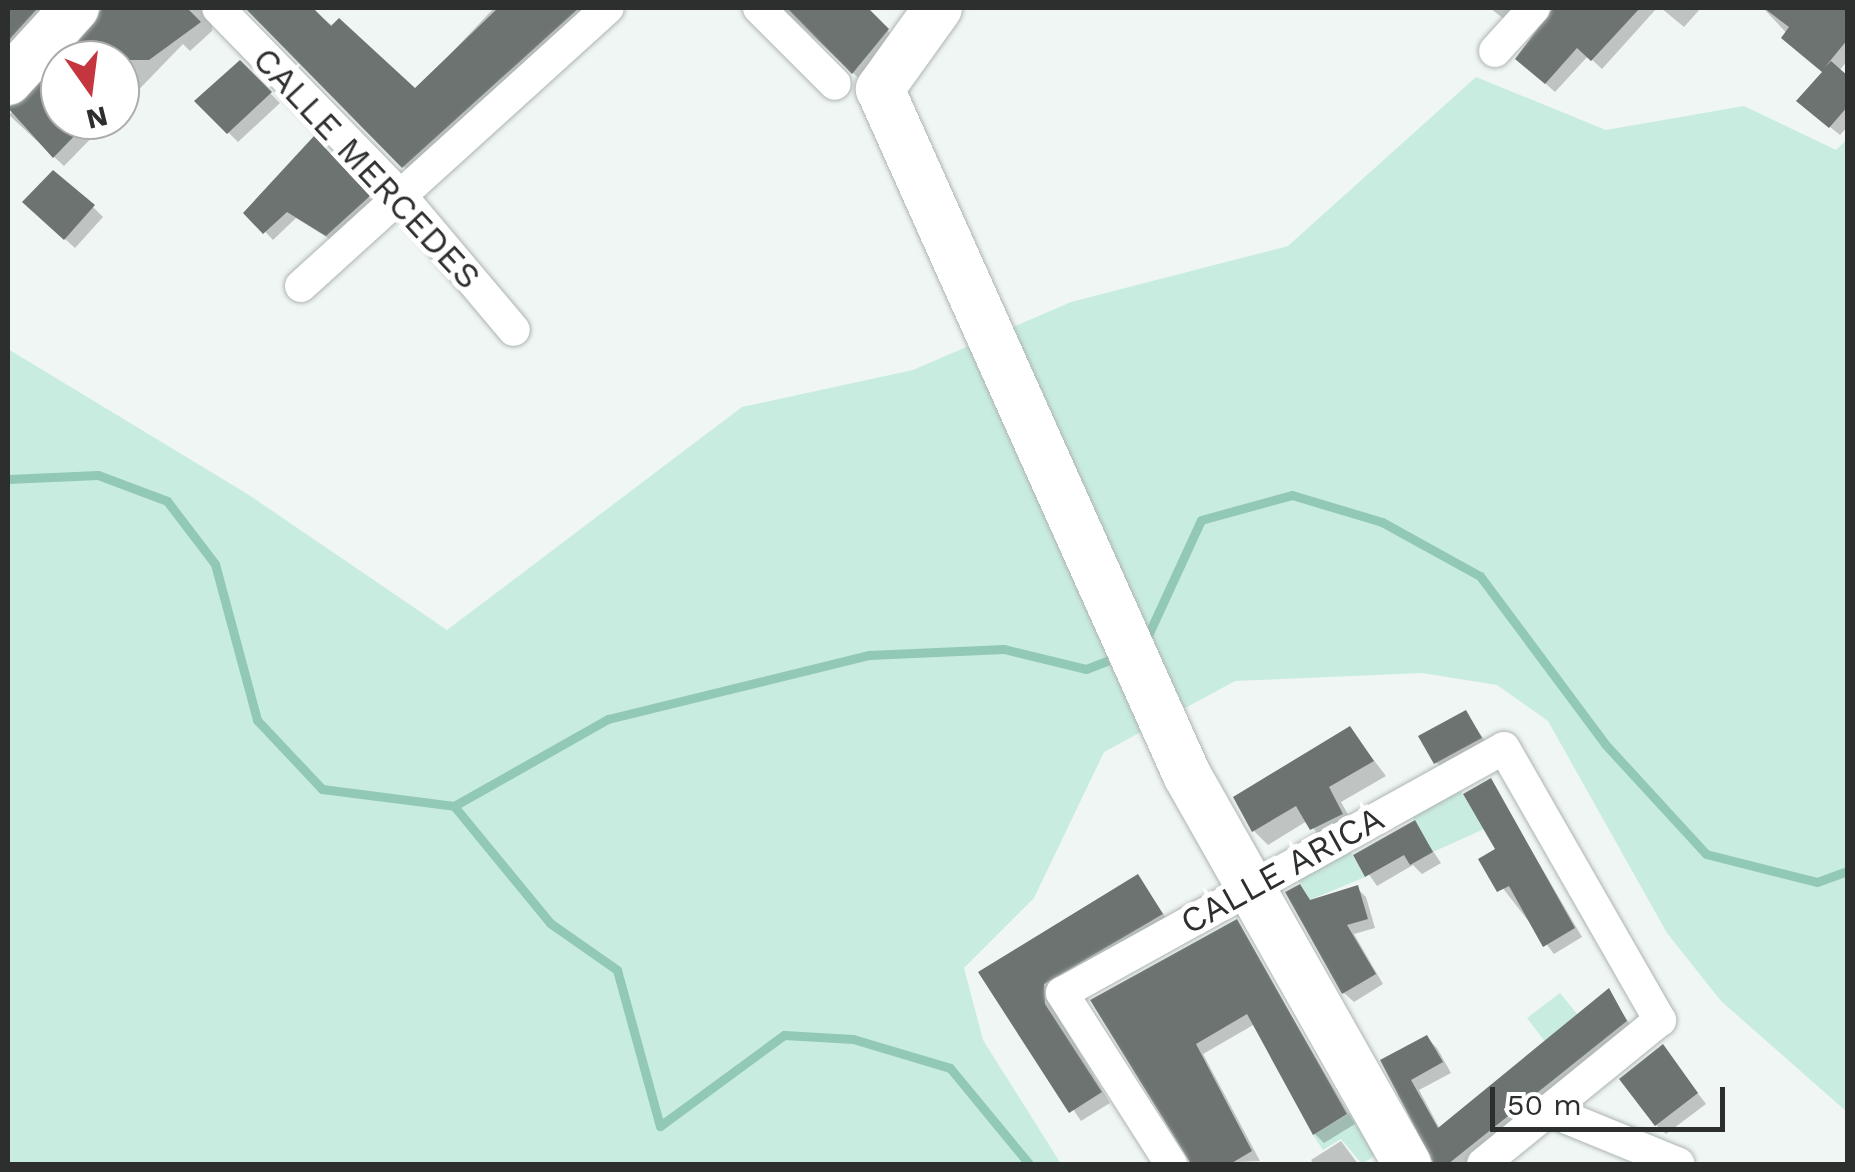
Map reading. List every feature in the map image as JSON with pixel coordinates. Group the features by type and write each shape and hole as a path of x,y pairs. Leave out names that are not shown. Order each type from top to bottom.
{"street":[{"path":"8,80 75,8"},
{"name":"CALLE MERCEDES","path":"218,8 401,196 514,330"},
{"path":"301,286 608,8"},
{"path":"759,8 835,84"},
{"path":"938,8 880,89 1187,775 1407,1164"},
{"path":"1495,51 1534,8"},
{"name":"CALLE ARICA","path":"1171,1164 1062,993 1248,886 1504,748 1660,1020 1550,1111"},
{"path":"1482,1164 1550,1111 1679,1164"}],"green space":[{"path":"1476,77 1606,130 1744,106 1836,150 1847,139 1847,1112 1721,1001 1667,933 1548,721 1497,685 1422,673 1235,681 1104,752 1034,898 964,968 983,1040 1061,1164 8,1164 8,349 249,495 447,630 742,407 913,370 1071,302 1288,246"},
{"path":"1460,790 1484,829 1433,852 1412,816"},
{"path":"1350,851 1365,877 1310,900 1298,880"},
{"path":"1560,993 1599,1041 1566,1069 1527,1018"},
{"path":"1354,1111 1379,1153 1362,1164 1341,1139 1323,1150 1313,1135"}],"building":[{"path":"8,8 38,8 8,41"},
{"path":"102,8 187,8 201,22 149,60 140,60 140,40 79,40"},
{"path":"245,8 313,8 331,26 339,18 415,88 498,8 579,8 402,168"},
{"path":"787,8 868,8 889,29 852,74"},
{"path":"1553,8 1640,8 1591,61 1577,48 1545,84 1515,59"},
{"path":"1764,8 1848,8 1848,39 1825,67 1831,61 1848,76 1848,106 1829,128 1796,101 1822,72 1781,38 1789,27"},
{"path":"240,60 272,92 227,134 194,101"},
{"path":"40,82 40,140 70,140 53,158 8,108"},
{"path":"314,136 370,196 326,236 287,212 263,234 243,213"},
{"path":"53,170 95,205 64,240 22,202"},
{"path":"1466,710 1482,738 1434,764 1418,736"},
{"path":"1350,726 1374,761 1329,787 1343,814 1310,830 1296,806 1252,832 1233,797"},
{"path":"1491,778 1575,928 1543,947 1509,886 1497,892 1478,859 1495,849 1463,794"},
{"path":"1415,820 1433,852 1410,865 1404,855 1365,877 1353,855"},
{"path":"1138,874 1163,914 1044,984 1045,1004 1102,1092 1069,1113 978,972"},
{"path":"1300,884 1310,900 1358,885 1368,919 1347,925 1376,974 1342,994 1285,892"},
{"path":"1237,919 1347,1114 1313,1135 1247,1014 1196,1044 1252,1151 1230,1164 1191,1164 1090,1000"},
{"path":"1609,988 1627,1021 1448,1164 1434,1164 1380,1060 1427,1035 1443,1062 1411,1080 1438,1128"},
{"path":"1663,1044 1698,1093 1655,1126 1619,1079"}],"waterway":[{"path":"8,479 98,475 167,501 215,564 257,720 322,789 454,806 608,719 869,655 1004,649 1086,669 1118,657"},
{"path":"1144,644 1201,520 1292,495 1382,522 1480,576 1605,744 1706,854 1817,882 1848,871"},
{"path":"454,806 550,923 617,970 660,1126 784,1035 853,1039 950,1068 1029,1164"}]}
